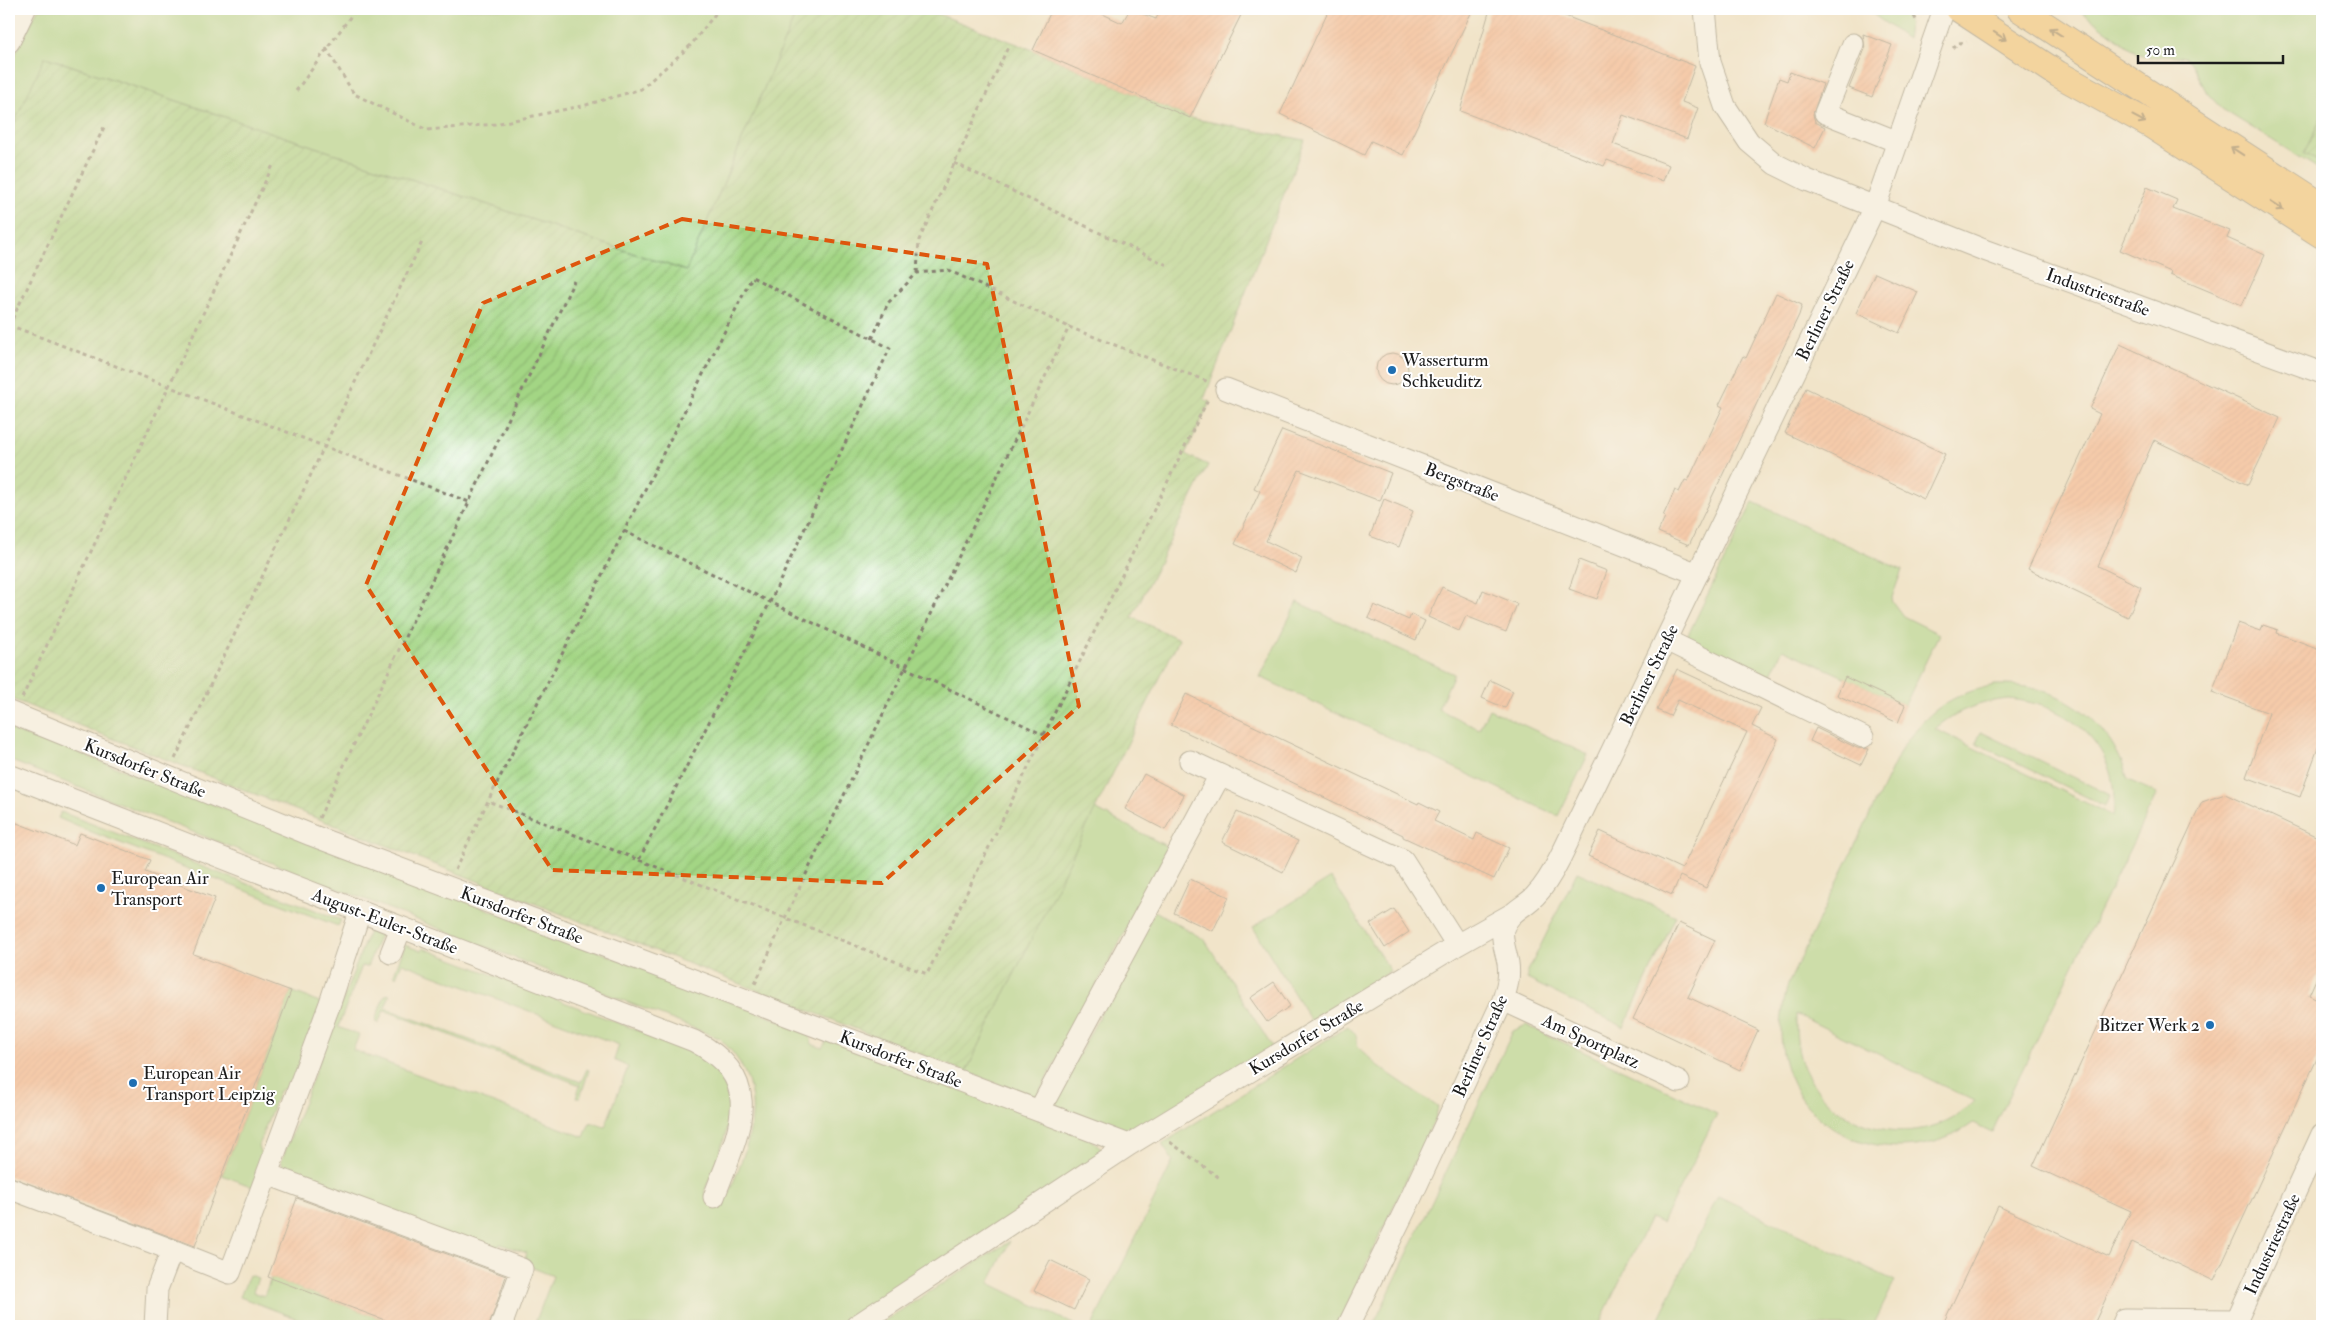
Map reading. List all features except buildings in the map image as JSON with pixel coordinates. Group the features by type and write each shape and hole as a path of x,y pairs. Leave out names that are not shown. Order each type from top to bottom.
{"main road":[{"path":"1959,9 2058,74 2152,125 2322,235"},
{"path":"2020,9 2322,206"}],"street":[{"path":"9,42 25,9"},
{"name":"Industriestraße","path":"1705,9 1710,62 1725,106 1749,142 1775,164 1807,180 1984,250 2322,373"},
{"name":"Berliner Straße","path":"1348,1326 1409,1202 1503,1000 1509,981 1508,964 1503,942 1504,928 1512,914 1534,898 1548,881 1875,207 1944,9"},
{"path":"1853,44 1825,113 1898,142"},
{"name":"Bergstraße","path":"1226,389 1698,574"},
{"path":"1666,640 1863,737"},
{"name":"Kursdorfer Straße","path":"11,713 311,835 1129,1145"},
{"path":"1190,760 1402,860 1457,945"},
{"name":"August-Euler-Straße","path":"9,775 694,1041 713,1051 726,1063 735,1078 741,1093 743,1112 714,1197"},
{"path":"1039,1111 1220,775"},
{"path":"9,1188 230,1273 329,1006 360,912"},
{"name":"Kursdorfer Straße","path":"856,1326 1129,1145 1457,945 1512,914"},
{"path":"391,954 401,928"},
{"name":"Am Sportplatz","path":"1503,1000 1679,1082"},
{"name":"Industriestraße","path":"2235,1323 2322,1134"},
{"path":"267,1174 522,1269 501,1326"},
{"path":"155,1326 157,1289 172,1250"},
{"path":"2122,1326 2125,1319 2235,1323"}],"path":[{"path":"296,91 356,9"},
{"path":"326,48 354,94 427,130 495,124 586,105 641,89 691,45 719,9"},
{"path":"917,273 919,240 1008,44"},
{"path":"105,125 9,326 469,502"},
{"path":"954,163 1169,266"},
{"path":"11,713 273,165"},
{"path":"166,777 422,242"},
{"path":"872,339 888,303 917,273 948,270 1070,327 1226,389"},
{"path":"447,886 752,277 890,348 770,602 639,860"},
{"path":"311,835 574,281"},
{"path":"747,1001 785,918 1070,327"},
{"path":"488,802 927,974 1209,398 1226,389"},
{"path":"624,531 1044,735"},
{"path":"1153,1130 1221,1179"}],"highlighted area":[{"path":"682,219 987,264 1079,706 882,883 552,870 366,585 483,303"}],"green space":[{"path":"38,9 798,9 686,271 46,57 9,134 9,67"},
{"path":"798,9 925,9 1033,50 1190,118 1305,140 1204,399 1210,402 1185,454 1208,465 1132,617 1179,639 966,1072 9,698 9,134 45,57 686,271"},
{"path":"1866,9 1903,9 1907,16 1907,39"},
{"path":"2077,9 2322,9 2322,116 2304,153 2322,163 2322,171 2222,109 2207,93 2192,64 2184,57 2171,55 2150,58 2137,53"},
{"path":"2322,116 2322,163 2304,154"},
{"path":"1753,502 1902,570 1891,600 1903,616 1939,634 1905,705 1783,649 1766,684 1684,643"},
{"path":"1297,602 1454,674 1438,709 1479,729 1489,709 1588,755 1558,816 1260,677"},
{"path":"1995,685 2018,686 2040,690 2079,708 2109,738 2120,758 2128,780 2157,793 1992,1132 1973,1123 1947,1138 1920,1145 1891,1147 1863,1142 1837,1130 1814,1113 1796,1090 1785,1062 1781,1033 1782,1013 1788,984 1902,748 1921,724 1941,706 1965,693","holes":["2008,699 2031,703 2053,710 2072,721 2088,734 2101,751 2109,770 2114,792 2113,816 1935,729 1951,717 1969,708 1988,702","1796,1014 1974,1101 1953,1117 1929,1127 1904,1131 1879,1128 1855,1120 1833,1106 1815,1087 1800,1057"]},
{"path":"9,729 47,744 58,745 809,1032 812,1044 822,1048 830,1036 1091,1139 1099,1146 1106,1157 842,1326 534,1326 553,1276 523,1264 527,1253 500,1244 496,1253 290,1176 281,1162 369,931 380,935 367,967 362,966 338,1027 359,1035 353,1050 584,1137 590,1122 605,1127 628,1067 614,1060 619,1045 402,963 396,977 394,974 405,945 421,951 423,948 689,1050 710,1063 723,1078 729,1095 726,1133 704,1193 725,1201 743,1158 752,1116 751,1096 746,1076 736,1057 719,1038 9,760"},
{"path":"1981,732 2110,795 2105,806 1976,743"},
{"path":"1095,809 1170,848 1036,1098 966,1072"},
{"path":"61,812 341,920 338,926 81,828 58,818"},
{"path":"1577,872 1676,916 1624,1027 1527,979 1527,973"},
{"path":"1331,878 1390,971 1311,1021 1253,927"},
{"path":"1155,911 1205,940 1274,1050 1136,1134 1121,1134 1058,1108 1055,1100"},
{"path":"291,991 322,1003 291,1086 279,1091 258,1146 263,1160 253,1187 222,1175"},
{"path":"390,994 385,1008 581,1082 587,1069 589,1070 580,1098 576,1098 580,1085 384,1010 378,1024 375,1020 385,995"},
{"path":"1526,1025 1717,1114 1662,1223 1650,1218 1598,1326 1373,1326 1513,1031"},
{"path":"1348,1026 1356,1035 1358,1047 1378,1066 1438,1107 1436,1117 1337,1326 1092,1326 1173,1161 1162,1144"},
{"path":"1718,1196 1895,1281 1873,1326 1655,1326"},
{"path":"1010,1241 989,1283 1077,1326 876,1326"},
{"path":"249,1275 258,1278 253,1292 264,1296 271,1278 401,1326 317,1326 240,1297"}],"place":[{"name":"Wasserturm Schkeuditz","path":"1392,370"},
{"name":"European Air Transport","path":"101,888"},
{"name":"Bitzer Werk 2","path":"2210,1025"},
{"name":"European Air Transport Leipzig","path":"133,1083"}]}
